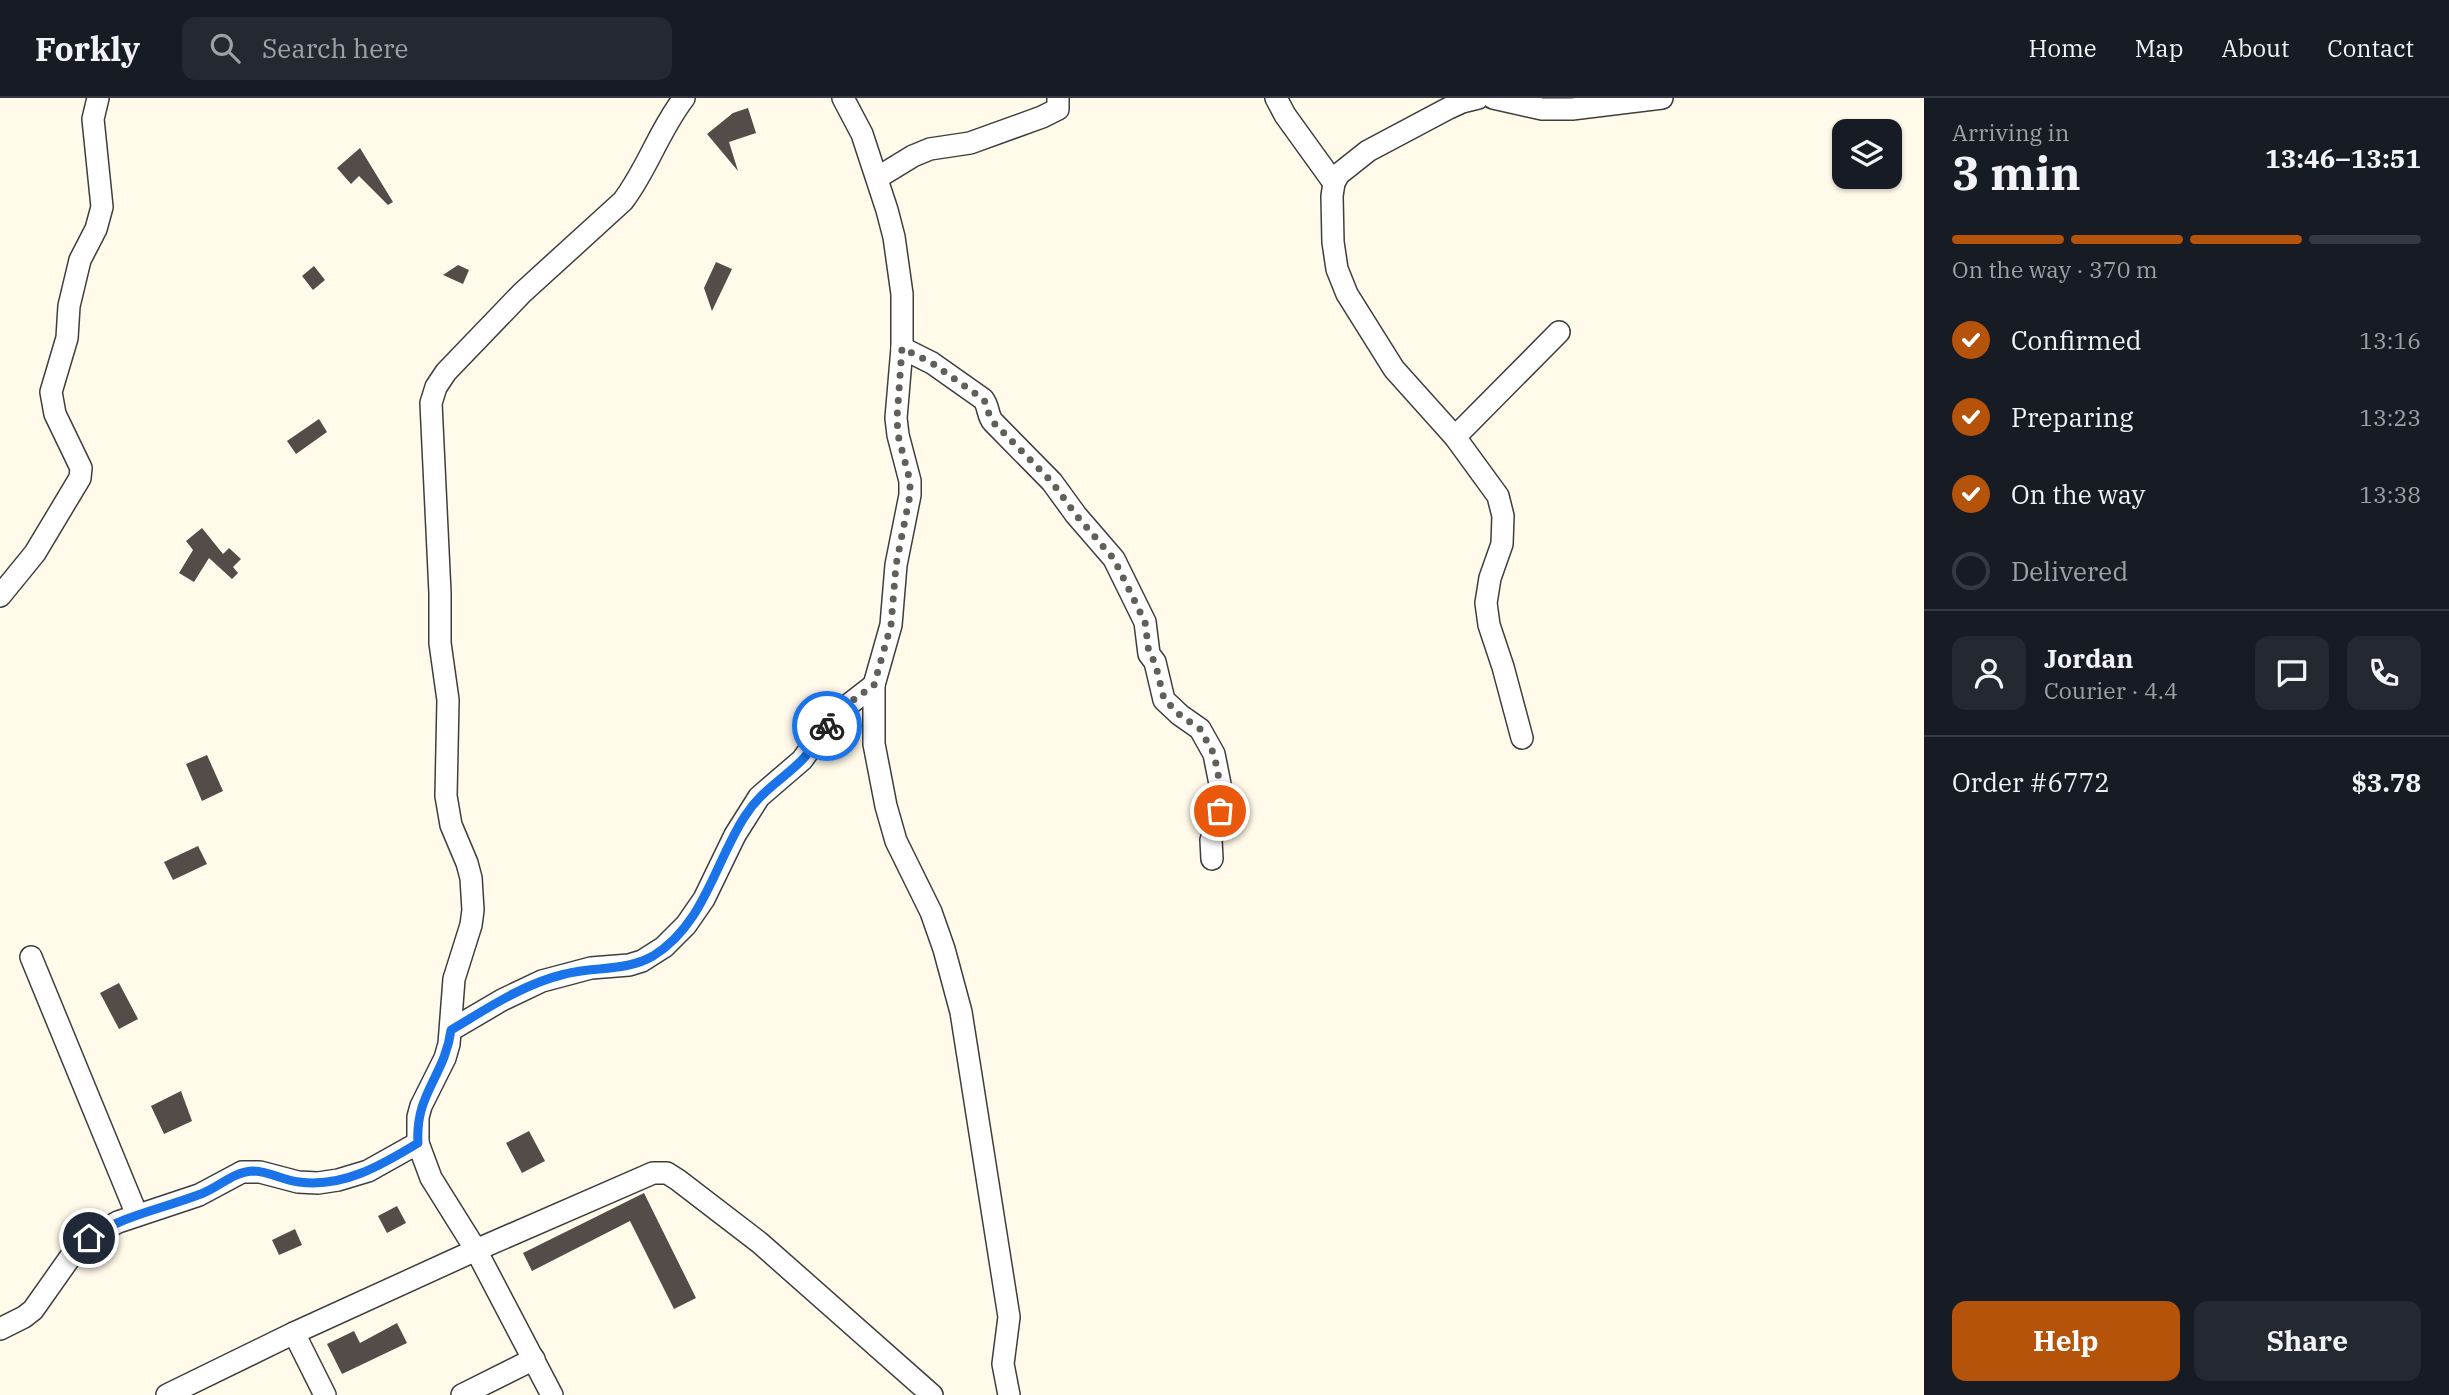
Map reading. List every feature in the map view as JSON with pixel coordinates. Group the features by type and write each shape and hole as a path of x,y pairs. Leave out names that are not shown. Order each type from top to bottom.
{"street":[{"path":"0,596 35,553 80,478 81,468 55,414 51,392 67,338 69,306 80,260 96,229 102,207 93,119 98,98"},
{"path":"552,1395 476,1250 431,1178 418,1143 418,1117 421,1106 445,1058 451,1030 454,979 471,925 473,894 467,863 451,825 446,796 448,701 440,643 440,593 430,412 433,395 446,372 522,293 623,201 639,178 662,130 684,98"},
{"path":"844,98 862,134 877,178 894,237 902,294 902,348 897,418 900,443 910,481 910,495 896,565 891,625 874,685 874,744 896,841 931,912 961,1012 1009,1317 1003,1364 1009,1395"},
{"path":"877,178 930,149 970,144 1042,117 1058,109 1058,98"},
{"path":"1276,98 1285,115 1334,183"},
{"path":"1478,98 1455,105 1368,151 1347,166 1334,183 1333,242 1337,269 1347,294 1394,369 1455,437 1498,496 1503,516 1502,544 1490,578 1486,603 1489,625 1522,738"},
{"path":"1493,98 1542,109 1562,109 1662,98"},
{"path":"1455,437 1559,332"},
{"path":"902,348 932,363 983,399 989,418 1052,482 1114,559 1145,622 1149,654 1155,662 1164,699 1200,729 1214,754 1220,784 1220,811 1211,839 1212,859"},
{"path":"451,1030 502,1000 542,981 584,970 629,965 642,961 664,947 686,925 704,899 734,835 760,797 802,760 834,716 874,685"},
{"path":"31,957 137,1215"},
{"path":"0,1329 33,1310 69,1258 89,1238 110,1225 199,1195 242,1172 260,1172 298,1182 338,1180 368,1171 418,1143"},
{"path":"167,1395 294,1333 640,1177 667,1173 760,1243 932,1395"},
{"path":"294,1333 325,1395"},
{"path":"463,1395 534,1359"}],"building":[{"path":"748,108 756,133 729,142 738,171 707,134 733,113"},
{"path":"360,148 393,202 388,205 359,176 351,184 337,168"},
{"path":"716,262 732,269 712,311 704,288"},
{"path":"458,265 469,270 463,284 443,275"},
{"path":"314,266 325,280 313,290 302,276"},
{"path":"319,419 327,432 296,454 287,441"},
{"path":"202,528 223,554 229,548 241,559 233,567 238,573 232,579 209,558 194,582 179,573 193,550 186,541"},
{"path":"207,755 223,791 202,801 186,764"},
{"path":"198,846 207,864 173,880 164,862"},
{"path":"119,983 138,1019 119,1029 100,993"},
{"path":"181,1091 192,1121 164,1134 151,1106"},
{"path":"529,1131 545,1161 522,1173 506,1143"},
{"path":"644,1193 696,1298 674,1309 630,1221 532,1271 523,1253"},
{"path":"397,1206 406,1223 387,1233 378,1216"},
{"path":"295,1229 302,1245 279,1255 272,1240"},
{"path":"397,1323 407,1343 342,1374 327,1344 354,1331 360,1343"}],"way so far":[{"path":"827,726 834,716 874,685 888,641 894,608 899,544 910,495 910,481 898,435 896,403 902,348 932,363 983,399 988,407 989,418 997,428 1052,482 1114,559 1145,622 1149,654 1155,662 1164,699 1187,721 1200,729 1214,754 1220,784 1220,811"}],"route":[{"path":"89,1238 118,1222 211,1190 242,1172 260,1172 298,1182 338,1180 368,1171 418,1143 418,1117 421,1106 445,1058 451,1030 502,1000 542,981 591,968 629,965 642,961 664,947 686,925 704,899 746,815 771,785 802,760 827,726"}]}
